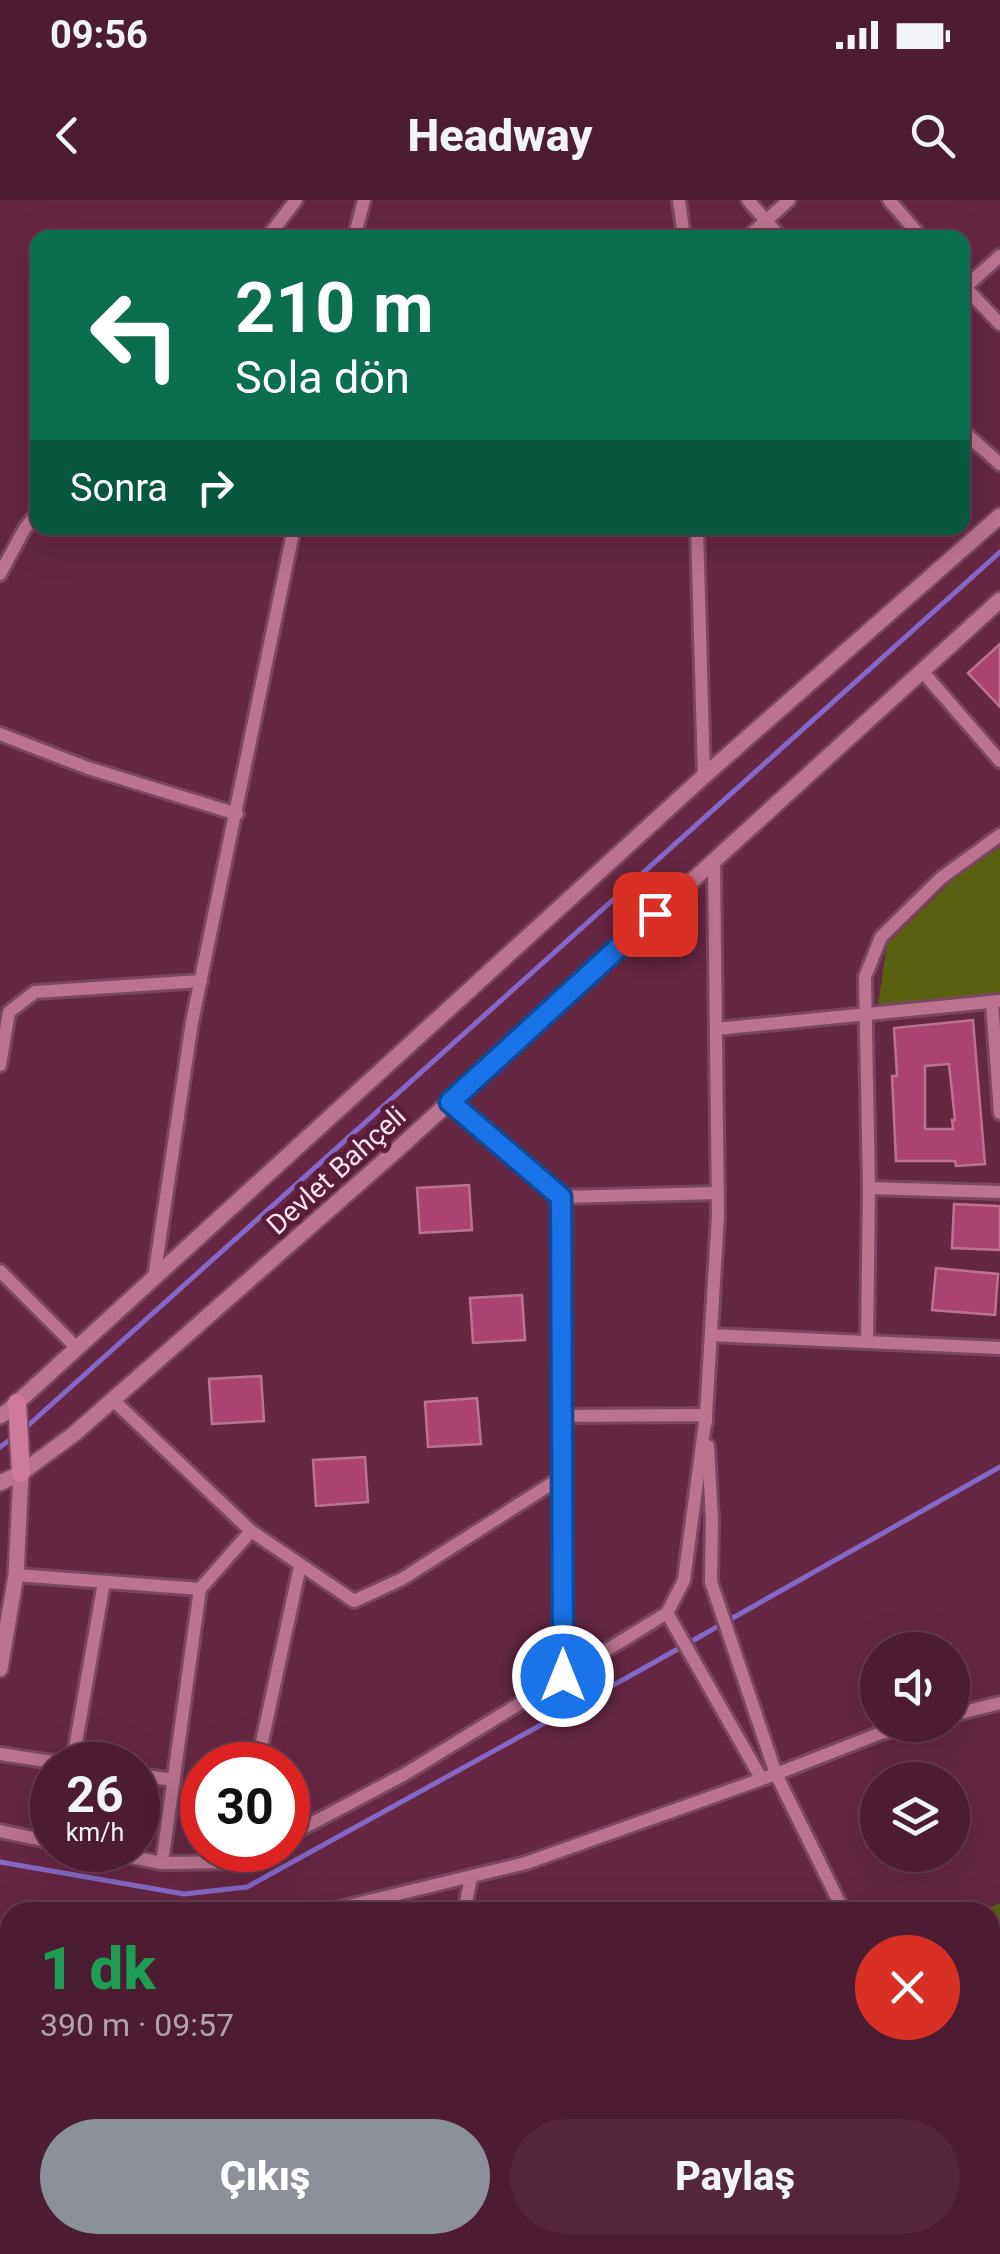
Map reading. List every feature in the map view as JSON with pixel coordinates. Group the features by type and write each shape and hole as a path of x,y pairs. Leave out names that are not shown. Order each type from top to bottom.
{"main road":[{"path":"17,1402 21,1473"}],"street":[{"path":"273,230 296,200"},
{"path":"356,230 364,200"},
{"path":"679,200 683,230"},
{"path":"748,200 774,230"},
{"path":"756,230 789,200"},
{"path":"889,200 915,230"},
{"path":"970,282 1000,256"},
{"path":"970,293 1000,324"},
{"path":"970,437 1000,464"},
{"name":"Devlet Bahçeli","path":"0,1416 704,776 1000,516"},
{"path":"0,574 30,522"},
{"path":"154,1278 192,1022 293,535"},
{"path":"697,535 704,776"},
{"name":"Devlet Bahçeli","path":"0,1483 21,1473 113,1400 450,1102 1000,600"},
{"path":"922,671 1000,762"},
{"path":"0,734 88,768 236,814"},
{"path":"868,1342 865,977 881,937 941,878 1000,836"},
{"path":"310,1824 405,1774 667,1613 684,1580 706,1415 718,1193 714,861"},
{"path":"0,1066 9,1012 35,992 202,981"},
{"path":"716,1029 996,1002 1000,1113"},
{"path":"450,1102 561,1197 718,1193"},
{"path":"869,1188 1000,1192"},
{"path":"561,1197 563,1676"},
{"path":"0,1271 76,1348"},
{"path":"711,1335 1000,1348"},
{"path":"113,1400 251,1531 354,1601 402,1579 562,1478"},
{"path":"562,1416 706,1415"},
{"path":"706,1415 711,1582 769,1776"},
{"path":"0,1669 16,1575 21,1473"},
{"path":"180,1861 162,1863 200,1589 251,1531"},
{"path":"262,1742 300,1566"},
{"path":"16,1575 200,1589"},
{"path":"76,1742 104,1582"},
{"path":"667,1613 769,1776 838,1902"},
{"path":"970,1711 1000,1703"},
{"path":"393,1902 526,1863 860,1741"},
{"path":"0,1754 30,1759"},
{"path":"160,1778 174,1780"},
{"path":"0,1832 30,1838"},
{"path":"466,1902 471,1877"}],"green space":[{"path":"1000,847 1000,994 878,1005 887,944 957,876"}],"building":[{"path":"1000,644 1000,707 968,673"},
{"path":"973,1020 985,1164 896,1161 894,1028","holes":["949,1064 953,1129 925,1129 925,1066"]},
{"path":"469,1185 472,1230 420,1233 417,1188"},
{"path":"954,1204 1000,1206 1000,1250 952,1248"},
{"path":"936,1268 998,1274 995,1315 932,1310"},
{"path":"522,1295 525,1340 473,1343 470,1298"},
{"path":"261,1376 264,1421 212,1424 209,1379"},
{"path":"477,1398 481,1444 428,1447 425,1402"},
{"path":"365,1457 368,1502 316,1506 313,1460"}],"waterway":[{"path":"23,1430 1000,552"},
{"path":"0,1447 14,1437"},
{"path":"0,1862 184,1894 247,1887 1000,1467"}],"route":[{"path":"563,1676 561,1197 450,1102 655,914"}]}
